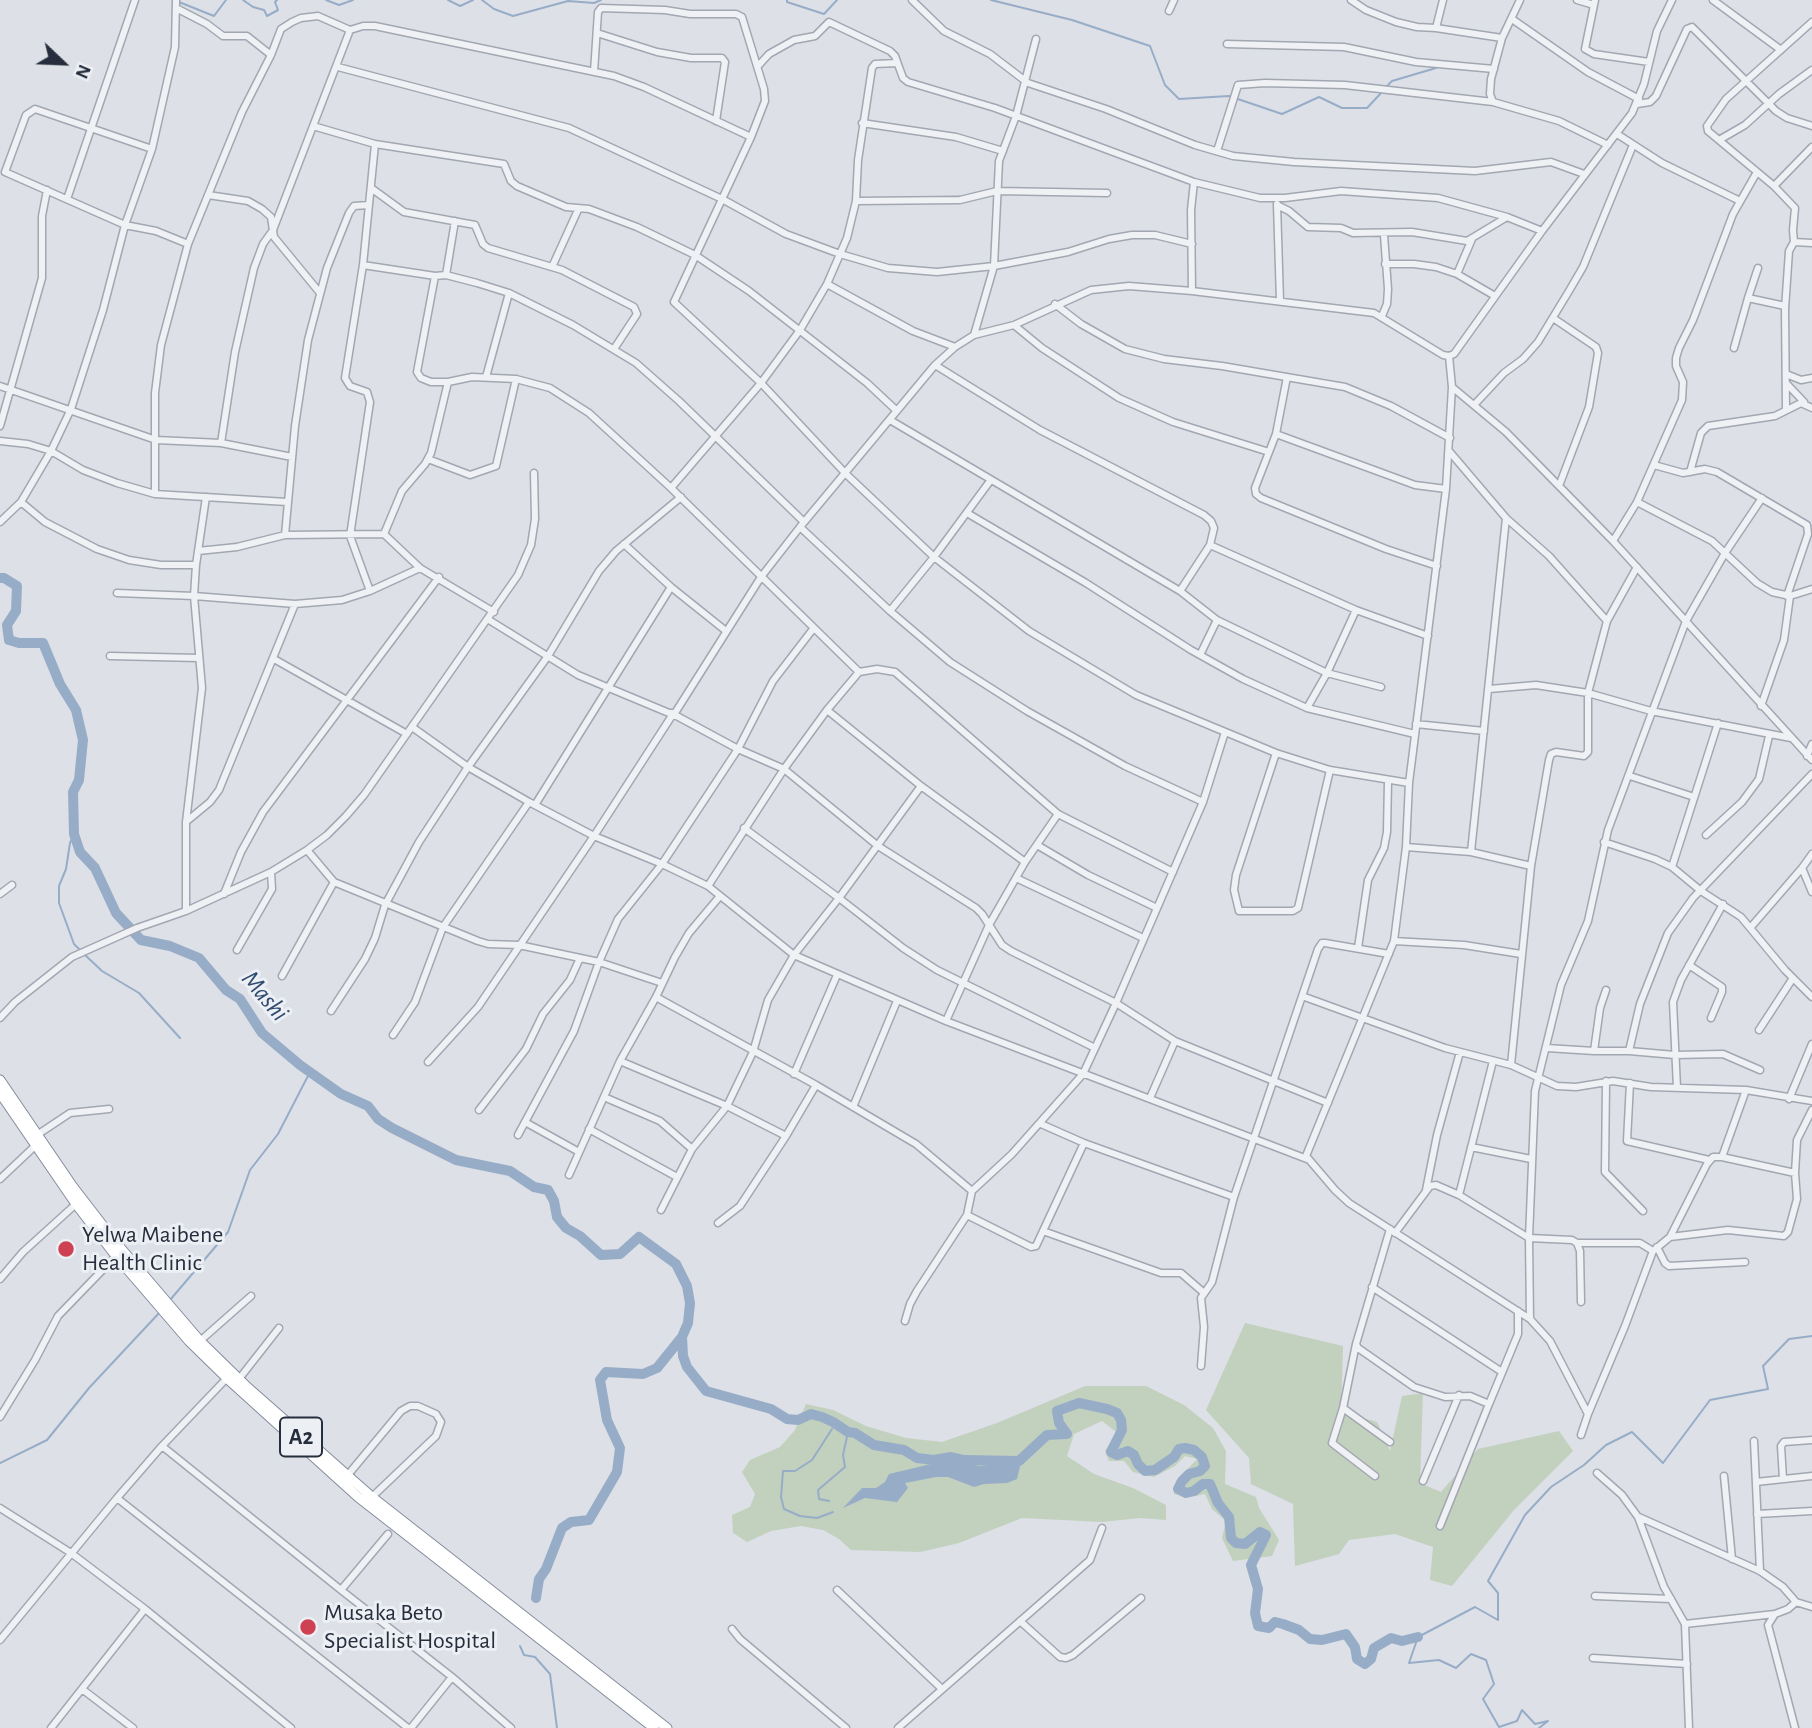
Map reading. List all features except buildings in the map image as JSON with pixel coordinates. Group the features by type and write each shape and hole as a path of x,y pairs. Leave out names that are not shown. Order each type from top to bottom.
{"highway":[{"name":"A2","path":"0,1080 117,1244 273,1423 358,1497 667,1728"},
{"name":"A2","path":"0,1093 76,1204 116,1256 190,1341 372,1497 604,1683 654,1728"}],"street":[{"path":"67,199 135,0"},
{"path":"912,0 944,31 990,54 1025,80 1217,151 1245,158 1294,162 1475,171 1551,162 1584,174"},
{"path":"1169,11 1174,0"},
{"path":"1351,0 1366,10 1396,22 1502,38"},
{"path":"1436,28 1443,0"},
{"path":"1493,102 1490,87 1502,38 1520,0"},
{"path":"1577,0 1594,2 1585,49 1594,54 1649,62"},
{"path":"1449,356 1460,349 1495,296 1638,102 1657,32 1672,0"},
{"path":"1713,0 1782,50"},
{"path":"176,4 223,36 247,36 257,41 271,55"},
{"path":"0,522 21,502 51,451 71,409 103,310 125,225 152,149 175,47 176,4"},
{"path":"594,72 598,12 601,8 665,10 690,14 736,13 742,18 758,66 765,100 751,137 674,302 761,383 846,474 934,557 1029,631 1136,695 1276,753 1330,770 1409,783"},
{"path":"155,494 155,393 161,345 188,244 242,111 271,55 281,29 301,18 318,16 350,30 375,26 614,76 644,87 751,137"},
{"path":"1512,19 1542,37 1588,72 1638,102 1650,102 1656,96 1690,27 1698,31 1768,105 1787,118 1812,126"},
{"path":"758,66 769,54 794,40 815,36 829,22 890,51 895,56 903,78 908,82 1016,116 1194,182 1277,202 1341,191 1438,198 1507,217 1542,231"},
{"path":"1786,410 1786,306 1789,251 1794,242 1795,208 1774,186 1708,131 1708,122 1726,99 1812,22"},
{"path":"221,443 236,352 254,268 263,244 273,230 350,30"},
{"path":"597,33 657,52 691,58 722,58 725,62 716,121"},
{"path":"974,335 994,266 997,178 1036,39"},
{"path":"1227,44 1344,47 1416,62 1494,69"},
{"path":"671,488 761,383 800,330 827,284 847,238 856,201 862,123 873,65 897,63"},
{"path":"338,67 569,128 722,199 786,234 888,268 937,272 994,266 1068,252 1132,235 1155,235 1192,244"},
{"path":"1719,141 1745,125 1797,79 1812,70"},
{"path":"1217,151 1234,93 1238,85 1243,83 1317,83 1493,102 1559,121 1608,145"},
{"path":"152,149 35,109 26,115 5,172 125,225 156,231 188,244"},
{"path":"862,123 956,137 1003,151"},
{"path":"313,126 375,144 504,164 511,181 517,186 566,207 589,209 637,226 695,256 749,291 897,411"},
{"path":"1617,134 1662,163 1740,201"},
{"path":"370,591 350,536 370,402 367,392 350,386 345,378 363,265 375,144"},
{"path":"1474,405 1504,373 1524,359 1553,318 1583,267 1633,145"},
{"path":"1774,186 1812,147"},
{"path":"1613,541 1637,502 1682,400 1683,382 1676,366 1679,348 1693,320 1740,201 1757,172"},
{"path":"1192,291 1191,210 1194,182"},
{"path":"371,188 404,212 475,225 483,244 488,248 562,270 634,307 637,314 614,349"},
{"path":"0,426 42,278 42,216 47,190"},
{"path":"856,201 960,200 997,191 1107,193"},
{"path":"208,195 248,201 271,217 274,237 320,293"},
{"path":"1277,202 1308,227 1334,227 1353,233 1412,232 1467,241 1507,217"},
{"path":"1277,202 1279,301"},
{"path":"285,535 292,457 308,340 327,268 349,213 354,206 369,205"},
{"path":"552,267 578,210"},
{"path":"446,275 455,221"},
{"path":"1382,316 1387,304 1388,289 1384,234"},
{"path":"1457,274 1472,239"},
{"path":"1794,242 1812,243"},
{"path":"1385,264 1414,264 1457,274 1495,296"},
{"path":"363,265 435,276 446,275 509,293 573,325 636,363 715,436 890,611 950,662 1027,711 1125,766 1203,802"},
{"path":"1734,348 1758,268"},
{"path":"435,276 418,372 421,378 430,382 486,377 516,379 550,388 589,413 671,488 859,672"},
{"path":"827,284 913,331 955,347"},
{"path":"428,1062 478,1007 594,836 761,577 935,365 955,347 974,335 1014,325 1055,304 1091,290 1129,286 1374,313 1449,356"},
{"path":"486,377 509,293"},
{"path":"1748,298 1786,306"},
{"path":"1055,304 1081,324 1125,349 1164,359 1345,387 1362,392 1450,438"},
{"path":"1553,318 1596,346 1598,353 1589,407 1559,486"},
{"path":"1014,325 1042,348 1119,398 1173,422 1269,452"},
{"path":"1307,1159 1394,941 1406,847 1409,783 1446,489 1452,387 1449,356"},
{"path":"935,365 1040,430 1211,521 1214,528 1210,545 1180,591"},
{"path":"1786,374 1801,380 1812,379"},
{"path":"1287,377 1276,434 1255,488 1259,496 1386,549 1437,566"},
{"path":"428,459 470,475 496,466 516,379"},
{"path":"1788,389 1801,380"},
{"path":"384,534 402,491 428,459 448,382"},
{"path":"0,386 156,440 221,443 292,457"},
{"path":"1452,387 1506,432 1613,541 1810,758"},
{"path":"1788,389 1809,406"},
{"path":"1690,472 1702,433 1708,426 1775,416 1796,404 1809,406"},
{"path":"890,420 1180,591 1217,620 1327,674 1381,687"},
{"path":"1276,434 1415,485 1446,489"},
{"path":"0,440 51,451 83,470 155,494 287,502"},
{"path":"1449,451 1506,517 1549,556 1606,621"},
{"path":"1654,465 1683,473 1705,469 1717,472 1807,524 1809,529 1788,596 1784,640 1761,706"},
{"path":"0,1018 42,979 72,957 137,928 186,911 271,872 307,850 346,816 489,620 518,575 531,545 537,503 534,473"},
{"path":"890,611 990,481"},
{"path":"186,911 186,822 202,688 194,596 206,497"},
{"path":"331,1011 365,959 385,905 419,842 468,767 548,656 598,571 624,544 681,498"},
{"path":"1530,1319 1531,1159 1538,1076 1561,985 1588,921 1604,842 1686,621 1725,553 1762,498"},
{"path":"21,502 44,522 97,549 129,561 196,565"},
{"path":"1637,502 1712,541 1757,583 1772,592 1788,596 1812,589"},
{"path":"967,513 1242,679 1307,708 1415,734"},
{"path":"1471,852 1506,517"},
{"path":"198,551 245,545 285,535 384,534 420,568 494,612"},
{"path":"624,544 671,587 726,631"},
{"path":"1210,545 1356,610 1428,636"},
{"path":"1511,1065 1531,866 1551,754 1556,752 1584,755 1588,749 1588,692 1606,621 1637,567"},
{"path":"117,593 295,604 348,599 420,568"},
{"path":"224,894 241,852 263,812 439,578"},
{"path":"393,1035 415,1002 443,927 532,803 671,587"},
{"path":"186,822 210,802 219,790 295,604"},
{"path":"1307,708 1327,674 1356,610"},
{"path":"489,620 578,675 673,714 738,749 783,769 878,846 976,908 1002,945 1011,951 1116,1003 1174,1041 1328,1103"},
{"path":"1200,655 1217,620"},
{"path":"518,1135 574,1031 618,919 662,864 738,749 773,681 813,629"},
{"path":"110,656 199,658"},
{"path":"274,659 407,734"},
{"path":"708,886 783,769 827,710 859,672 877,669 895,672 1058,814 1173,872"},
{"path":"1489,689 1536,685 1588,692 1651,711 1769,736 1791,738"},
{"path":"827,710 921,786 1026,862"},
{"path":"1672,867 1717,723"},
{"path":"1416,724 1484,731"},
{"path":"412,727 468,767 532,803 594,836 708,886 794,956 946,1021 1307,1159 1349,1203 1530,1319 1550,1341 1588,1414"},
{"path":"905,1321 917,1291 967,1215 972,1191 1041,1124 1083,1074 1203,802 1225,732"},
{"path":"1706,835 1742,802 1759,779 1769,736"},
{"path":"1810,758 1812,744"},
{"path":"1276,753 1236,875 1234,890 1239,911 1293,911 1298,908 1330,770"},
{"path":"1629,1051 1640,1004 1668,933 1693,898 1812,774"},
{"path":"1630,776 1694,797"},
{"path":"1358,948 1368,880 1384,848 1387,832 1388,781"},
{"path":"662,1210 692,1149 727,1106 753,1052 768,1000 794,956 921,786"},
{"path":"946,1021 989,925 1058,814"},
{"path":"744,828 903,948 963,983 1095,1048"},
{"path":"1604,842 1672,867 1701,891 1723,904 1751,927 1812,997"},
{"path":"1037,845 1088,875 1157,908"},
{"path":"1406,847 1471,852 1531,866"},
{"path":"307,850 334,882 385,905 488,944 519,945 599,962 662,983"},
{"path":"1751,927 1812,854"},
{"path":"1802,868 1811,882 1812,892"},
{"path":"237,950 272,889 271,872"},
{"path":"1016,878 1143,938"},
{"path":"282,976 334,882"},
{"path":"0,894 12,885"},
{"path":"569,1175 620,1061 689,933 720,896"},
{"path":"1677,1088 1673,1002 1689,965 1723,904"},
{"path":"1394,941 1464,945 1521,954"},
{"path":"1201,1366 1204,1316 1201,1298 1212,1282 1234,1197 1253,1138 1322,943 1389,954"},
{"path":"479,1110 526,1049 543,1014 570,980 580,958"},
{"path":"1689,965 1722,987 1711,1018"},
{"path":"794,1074 837,975"},
{"path":"1759,1030 1793,978"},
{"path":"1594,1051 1600,1008 1606,990"},
{"path":"1302,996 1363,1020 1460,1052 1511,1065 1557,1086 1567,1088 1606,1081 1677,1088 1746,1090 1812,1101"},
{"path":"656,997 816,1085 916,1144 972,1191"},
{"path":"853,1107 897,1001"},
{"path":"1150,1098 1174,1041"},
{"path":"1789,1099 1812,1044"},
{"path":"1547,1048 1675,1055 1723,1054 1760,1070"},
{"path":"1426,1192 1437,1135 1460,1052"},
{"path":"1459,1195 1493,1060"},
{"path":"620,1061 727,1106 786,1136"},
{"path":"1606,1081 1605,1172 1643,1212"},
{"path":"1630,1083 1627,1141 1709,1160"},
{"path":"718,1223 740,1206 816,1085"},
{"path":"1722,1157 1746,1090"},
{"path":"604,1097 660,1121 692,1149"},
{"path":"37,1135 70,1113 109,1109"},
{"path":"1670,1237 1728,1230 1784,1236 1788,1232 1797,1199 1797,1140 1812,1110"},
{"path":"525,1122 579,1152"},
{"path":"1041,1124 1084,1143 1234,1197"},
{"path":"589,1129 677,1177"},
{"path":"967,1215 1031,1247 1036,1246 1084,1143"},
{"path":"0,1179 36,1146"},
{"path":"1471,1147 1531,1159"},
{"path":"1581,1435 1655,1249 1670,1237 1709,1160 1722,1157 1795,1173"},
{"path":"1375,1476 1332,1443 1372,1287 1393,1231 1430,1186 1436,1185 1459,1195 1529,1238 1572,1240 1577,1243 1640,1242 1655,1249 1669,1266 1745,1262"},
{"path":"0,1279 23,1252 76,1204"},
{"path":"1043,1231 1161,1273 1181,1273 1204,1293"},
{"path":"1577,1243 1580,1251 1581,1303"},
{"path":"0,1417 58,1316 116,1256"},
{"path":"1372,1287 1502,1373"},
{"path":"200,1340 251,1296"},
{"path":"1440,1526 1518,1334 1518,1311"},
{"path":"1,1635 162,1446 279,1328"},
{"path":"1356,1344 1414,1387 1446,1397 1470,1396 1489,1404"},
{"path":"1423,1481 1459,1395"},
{"path":"347,1476 372,1443 405,1408 418,1406 436,1413 441,1422 436,1436 372,1497"},
{"path":"1343,1408 1390,1442"},
{"path":"1783,1479 1781,1446 1784,1442 1812,1440"},
{"path":"1754,1441 1760,1571"},
{"path":"162,1446 452,1677 511,1728"},
{"path":"1597,1473 1622,1495 1638,1517 1671,1600 1685,1624 1689,1728"},
{"path":"1724,1476 1732,1559"},
{"path":"1756,1482 1812,1476"},
{"path":"117,1498 409,1728 452,1677"},
{"path":"0,1508 71,1553 145,1609 286,1726"},
{"path":"1757,1514 1812,1511"},
{"path":"1638,1517 1760,1571 1783,1587 1796,1602 1812,1607"},
{"path":"898,1728 1090,1560 1102,1528"},
{"path":"341,1590 388,1534"},
{"path":"837,1590 942,1689"},
{"path":"1595,1596 1671,1600"},
{"path":"1020,1621 1060,1657 1066,1658 1141,1598"},
{"path":"1685,1624 1775,1614 1796,1602"},
{"path":"51,1728 145,1609"},
{"path":"1775,1614 1768,1625 1769,1632 1795,1728"},
{"path":"732,1629 740,1639 846,1728"},
{"path":"1593,1658 1687,1664"},
{"path":"82,1689 133,1728"}],"green space":[{"path":"1245,1323 1343,1346 1341,1412 1377,1422 1390,1451 1402,1396 1423,1393 1420,1483 1441,1492 1478,1449 1559,1431 1573,1451 1514,1510 1452,1586 1430,1580 1433,1547 1395,1534 1349,1540 1339,1554 1295,1566 1293,1504 1251,1484 1249,1458 1206,1410"},
{"path":"1085,1386 1146,1386 1184,1405 1213,1428 1226,1451 1225,1484 1256,1497 1259,1508 1279,1540 1272,1556 1233,1561 1222,1538 1226,1521 1212,1509 1205,1494 1191,1497 1174,1494 1176,1481 1197,1459 1185,1456 1175,1466 1154,1477 1133,1472 1124,1461 1109,1461 1105,1451 1116,1432 1102,1421 1074,1434 1067,1456 1094,1474 1133,1488 1166,1505 1166,1520 1140,1518 1102,1522 1022,1518 959,1543 920,1552 851,1550 823,1530 801,1526 771,1531 747,1542 733,1533 732,1515 750,1507 755,1494 742,1472 750,1460 780,1447 795,1430 806,1404 833,1410 866,1426 906,1438 942,1442 997,1423"}],"water":[{"path":"952,1459 979,1466 1021,1462 1017,1479 1007,1483 974,1487 948,1477 936,1477 905,1483 908,1488 897,1502 865,1498 843,1508 862,1488 876,1488 885,1482 889,1474"}],"waterway":[{"path":"179,2 214,16 226,0"},
{"path":"243,0 264,10 267,16 278,10 275,2 277,0"},
{"path":"326,0 339,5 353,0"},
{"path":"448,0 460,6 473,0"},
{"path":"482,0 494,9 513,16 568,1 594,3 601,0"},
{"path":"787,0 824,14 837,0"},
{"path":"991,0 1072,20 1150,46 1165,85 1179,99 1229,96 1282,114 1319,97 1342,108 1367,108 1382,92"},
{"path":"1386,87 1392,81 1436,68"},
{"name":"Mashi","path":"0,578 17,586 16,611 7,625 9,640 19,643 43,643 60,684 76,710 83,740 79,780 73,792 74,834 80,852 95,868 116,913 141,940 170,946 199,958 226,990 240,999 262,1033 300,1065 341,1094 368,1106 378,1119 392,1128 456,1160 510,1171 534,1187 548,1190 554,1201 557,1217 566,1228 580,1236 601,1255 620,1254 639,1237 676,1264 687,1286 690,1303 688,1323 682,1337 657,1368 643,1374 606,1372 600,1380 607,1420 620,1448 617,1472 589,1520 571,1522 562,1528 546,1569 539,1579 536,1598"},
{"path":"74,834 59,886 59,903 74,944 80,950"},
{"path":"84,954 102,971 139,993 180,1038"},
{"path":"170,1300 228,1232 250,1170 278,1134 310,1072"},
{"path":"0,1463 47,1440 89,1388 160,1312"},
{"path":"1539,1728 1548,1721 1535,1724 1522,1710 1517,1721 1499,1727 1483,1699 1494,1684 1486,1660 1471,1654 1456,1668 1439,1660 1409,1663 1418,1637 1475,1607 1498,1620 1498,1593 1488,1581 1525,1515 1551,1487 1584,1465 1606,1445 1632,1432 1663,1463 1710,1400 1768,1389 1763,1366 1789,1339 1812,1336"},
{"path":"682,1337 683,1356 687,1367 706,1391 771,1409 787,1419 798,1420 811,1414 822,1417 874,1445 904,1450 917,1458 1019,1461 1047,1435 1067,1434 1059,1423 1057,1411 1079,1403 1117,1413 1122,1430 1111,1452 1117,1455 1128,1451 1145,1471 1155,1470 1174,1457 1179,1449 1194,1450 1202,1457 1205,1466 1200,1471 1189,1474 1178,1489 1186,1493 1203,1484 1210,1484 1218,1503 1229,1517 1231,1538 1236,1543 1245,1544 1260,1532 1266,1535 1251,1565 1258,1589 1255,1613 1258,1626 1269,1628 1275,1622 1299,1630 1310,1639 1322,1640 1346,1634 1355,1647 1357,1659 1365,1664 1371,1659 1374,1648 1391,1638 1402,1641 1418,1637"},
{"path":"832,1429 812,1460 795,1471 783,1471 781,1497 784,1509 800,1516 817,1518 833,1512"},
{"path":"829,1501 819,1499 818,1490 845,1467 843,1455 848,1432"},
{"path":"520,1646 524,1655 535,1657 550,1674 557,1728"}],"place":[{"name":"Yelwa Maibene Health Clinic","path":"66,1249"},
{"name":"Musaka Beto Specialist Hospital","path":"308,1627"}]}
